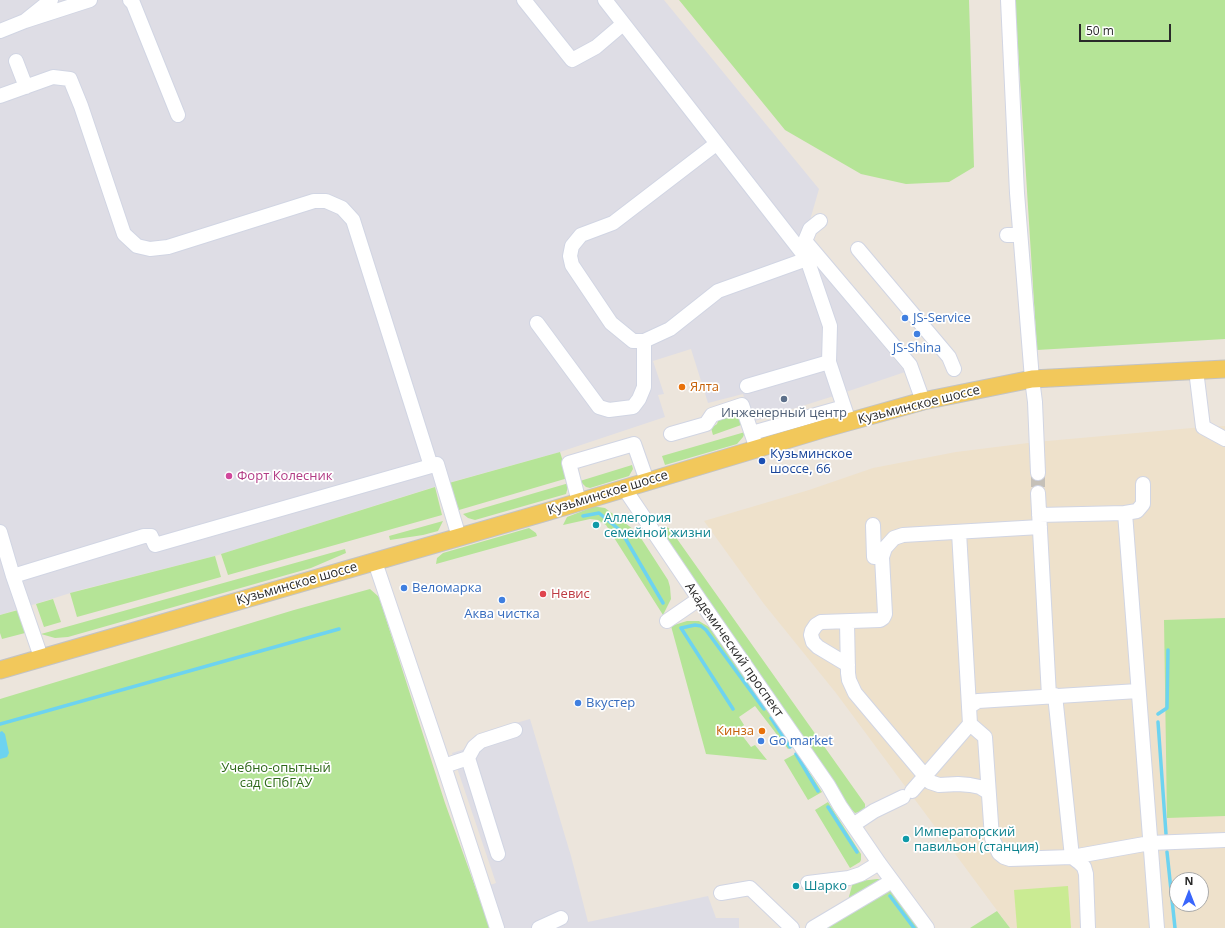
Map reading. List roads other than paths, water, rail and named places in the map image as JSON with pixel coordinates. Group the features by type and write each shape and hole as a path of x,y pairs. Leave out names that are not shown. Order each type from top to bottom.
{"main road":[{"name":"Кузьминское шоссе","path":"0,670 579,502 647,481 755,441 846,414 923,401 1032,379 1225,369"}],"street":[{"path":"25,21 51,0"},
{"path":"0,31 25,21 90,0"},
{"path":"130,0 133,3 178,114"},
{"path":"524,0 572,60 596,47 623,24"},
{"path":"605,0 807,259 830,326 829,362 846,414"},
{"path":"1008,0 1014,235 1035,402 1038,473"},
{"path":"16,61 26,87"},
{"path":"0,96 53,77 70,79 81,106 124,234 137,246 150,249 168,247 314,201 326,201 342,208 353,220 431,466"},
{"path":"716,144 613,223 581,235 572,246 570,256 572,265 611,323 633,341 644,340 670,329 718,291 807,259"},
{"path":"820,221 810,229 805,241 910,365 923,401"},
{"path":"858,249 949,357 954,369"},
{"path":"537,322 599,407 609,410 633,407 639,399 644,387 644,340"},
{"path":"747,386 829,362"},
{"path":"1196,370 1203,426 1225,439"},
{"path":"671,434 706,424 712,415 742,405 755,441"},
{"path":"579,502 569,463 634,444 647,481"},
{"path":"13,576 144,536 151,536 155,545 437,464 459,537"},
{"path":"848,665 818,647 813,642 811,635 812,631 816,625 821,622 880,620 883,618 885,614 882,557 885,548 894,538 903,535 959,532 1040,521 1137,511 1143,504 1143,484"},
{"name":"Академический проспект","path":"624,488 828,785 879,863 928,928"},
{"path":"1038,492 1052,696 1072,857 1084,867 1086,874 1088,928"},
{"path":"1125,513 1157,928"},
{"path":"872,525 874,557 882,557"},
{"path":"0,532 13,576 41,657"},
{"path":"853,825 908,794 970,724 959,532"},
{"path":"375,562 497,928"},
{"path":"667,621 699,599"},
{"path":"847,622 849,680 855,693 924,777 930,782 939,784 970,785 980,787 988,792"},
{"path":"970,706 978,700 1138,691"},
{"path":"970,724 985,736 992,838 999,853 1004,857 1010,859 1072,857 1150,843 1225,840"},
{"path":"444,766 468,758 474,747 481,741 515,730"},
{"path":"468,758 498,854"},
{"path":"808,883 849,878 861,874 879,863"},
{"path":"813,928 892,881"},
{"path":"721,893 750,888 792,928"},
{"path":"539,928 561,918"}],"water":[{"path":"2,731 5,734 9,753 7,757 0,759 0,732"}],"waterway":[{"path":"583,516 599,513 621,531 663,603"},
{"path":"733,709 681,628 695,625 701,626 706,630 764,709"},
{"path":"0,724 339,629"},
{"path":"1158,714 1167,708 1168,650"},
{"path":"771,718 790,747"},
{"path":"1158,722 1166,834"},
{"path":"796,754 818,791"},
{"path":"828,807 857,852"},
{"path":"1167,852 1175,928"},
{"path":"890,896 914,928"}],"tunnel":[{"path":"1038,473 1038,493"}],"place":[{"name":"JS-Service","path":"905,318"},
{"name":"JS-Shina","path":"917,334"},
{"name":"Ялта","path":"682,387"},
{"name":"Инженерный центр","path":"784,399"},
{"name":"Кузьминское шоссе, 66","path":"762,461"},
{"name":"Форт Колесник","path":"229,476"},
{"name":"Аллегория семейной жизни","path":"596,525"},
{"name":"Веломарка","path":"404,588"},
{"name":"Невис","path":"543,594"},
{"name":"Аква чистка","path":"502,600"},
{"name":"Вкустер","path":"578,703"},
{"name":"Кинза","path":"762,731"},
{"name":"Go market","path":"761,741"},
{"name":"Императорский павильон (станция)","path":"906,839"},
{"name":"Шарко","path":"796,886"}],"park label":[{"name":"Учебно-опытный сад СПбГАУ","path":"276,776"}]}
